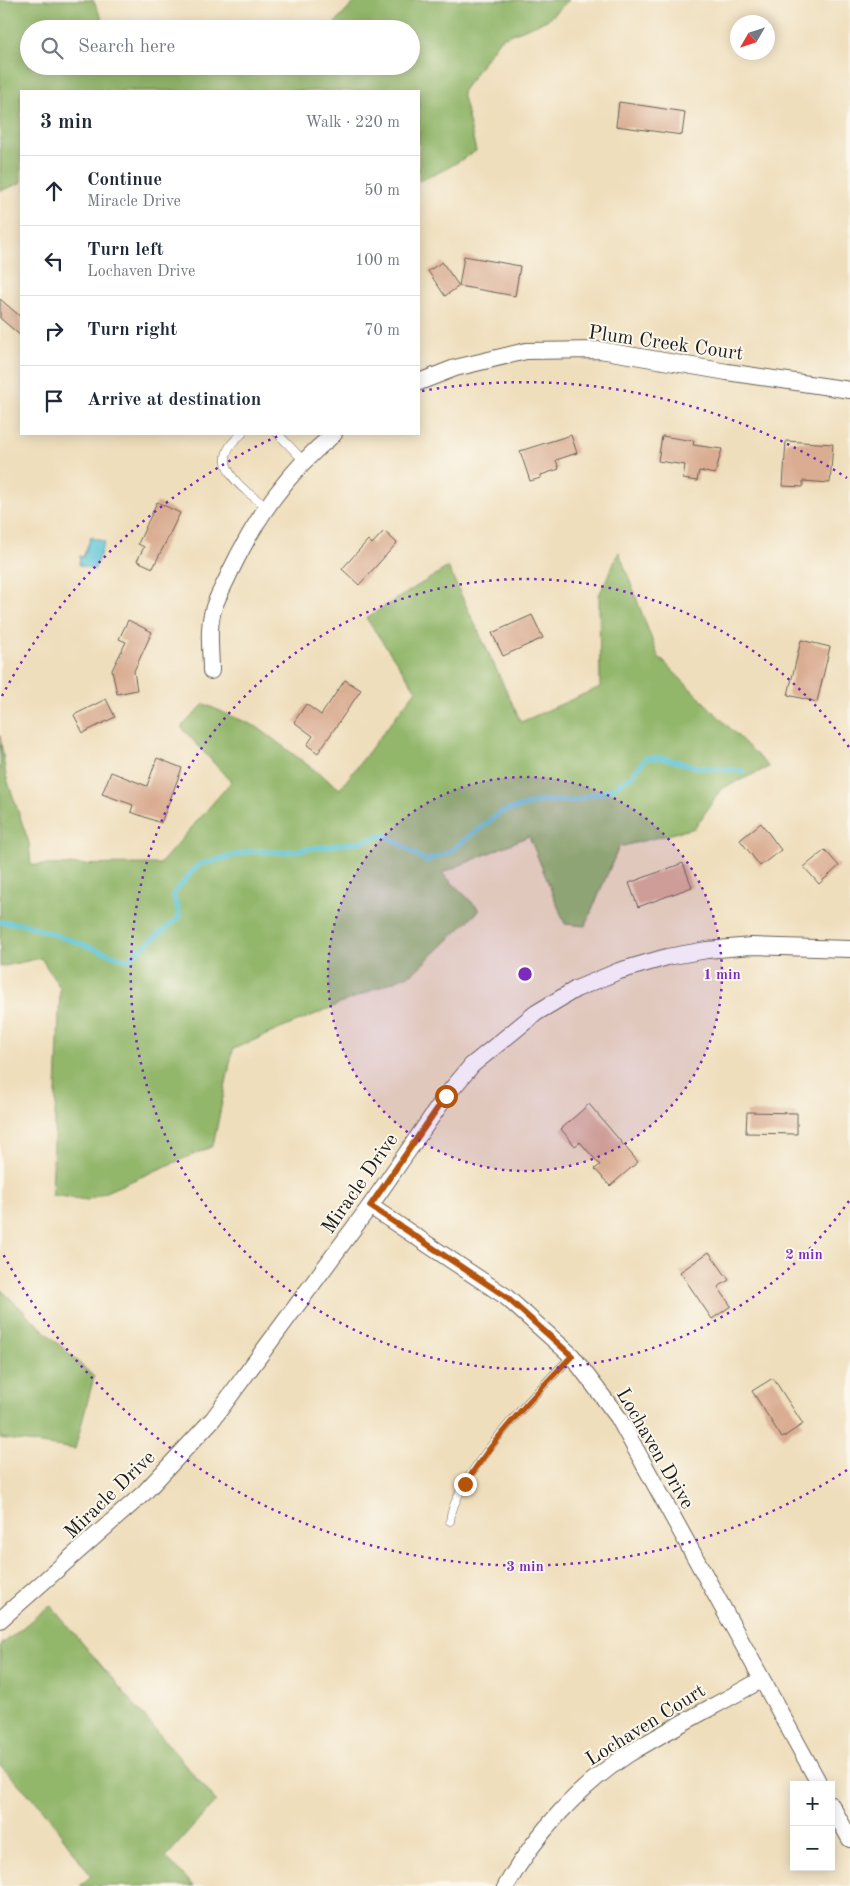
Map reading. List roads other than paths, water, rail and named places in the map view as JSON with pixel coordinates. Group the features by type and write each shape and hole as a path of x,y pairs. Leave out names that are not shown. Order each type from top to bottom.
{"street":[{"name":"Plum Creek Court","path":"420,382 455,368 526,351 600,350 727,372 850,390"},
{"path":"211,671 210,626 214,607 249,532 280,488 304,461 333,435"},
{"name":"Miracle Drive","path":"0,1620 144,1494 213,1419 370,1206 446,1096 472,1065 536,1013 576,989 619,971 667,957 707,950 751,946 850,949"},
{"name":"Lochaven Drive","path":"370,1206 505,1296 572,1356 618,1418 818,1781"},
{"name":"Lochaven Court","path":"506,1886 518,1864 556,1817 589,1784 627,1756 761,1680"},
{"path":"835,1813 850,1839"}],"lane":[{"path":"241,435 229,445 226,453 226,463 232,476 243,490 267,507"},
{"path":"279,435 304,461"},
{"path":"450,1521 451,1507 483,1457 540,1388 572,1356"}],"water":[{"path":"91,537 105,542 94,570 79,565 80,556 83,557"}],"waterway":[{"path":"0,922 24,924 127,960 180,917 173,894 198,865 251,851 285,852 359,842 385,835 426,861 449,852 501,812 542,801 572,801 612,789 633,775 646,758 663,758 697,767 743,771"}]}
